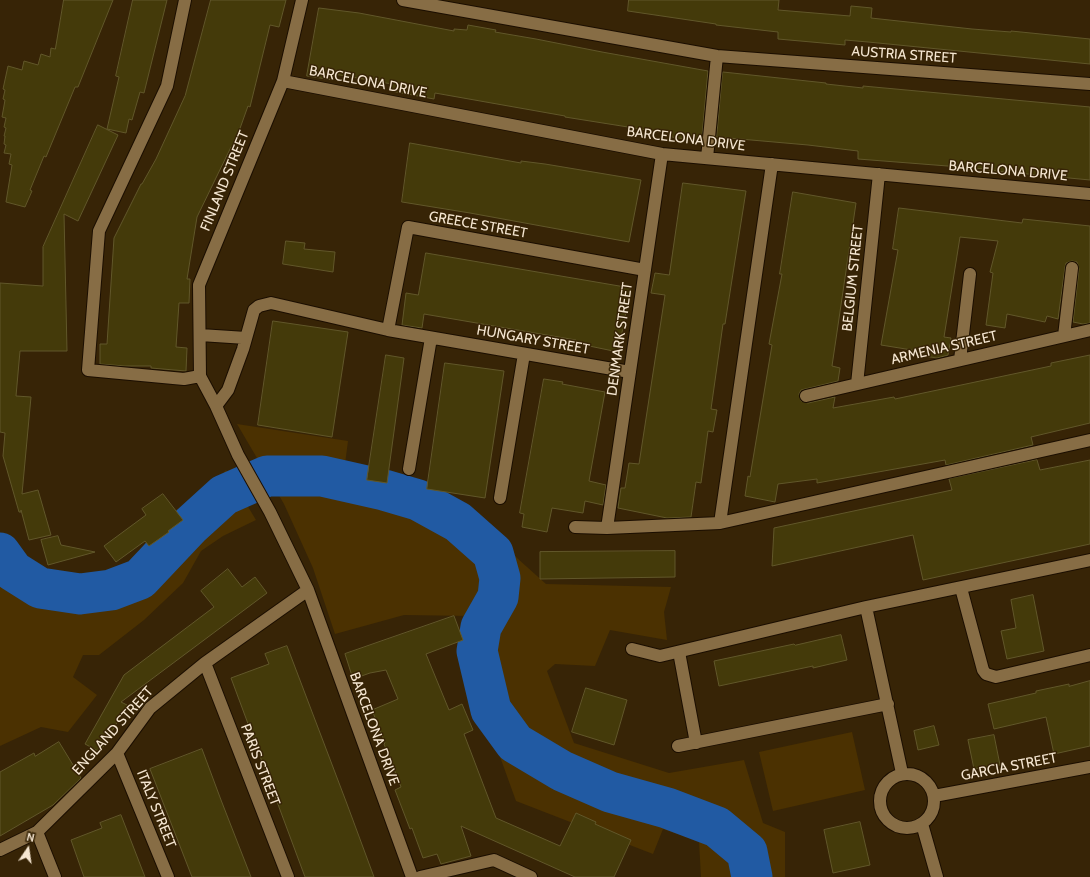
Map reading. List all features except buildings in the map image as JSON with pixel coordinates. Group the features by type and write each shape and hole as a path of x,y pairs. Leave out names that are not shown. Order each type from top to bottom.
{"street":[{"path":"186,0 167,86 99,231 88,370 184,379 200,376"},
{"name":"FINLAND STREET","path":"200,376 199,284 283,81 302,0"},
{"name":"AUSTRIA STREET","path":"403,0 717,56 1090,84"},
{"path":"707,158 717,56"},
{"name":"BARCELONA DRIVE","path":"283,81 662,154 1090,194"},
{"name":"DENMARK STREET","path":"607,528 662,154"},
{"path":"720,523 772,164"},
{"name":"BELGIUM STREET","path":"857,384 879,174"},
{"name":"GREECE STREET","path":"388,330 408,227 645,270"},
{"path":"1064,336 1072,268"},
{"path":"960,360 970,274"},
{"name":"HUNGARY STREET","path":"246,338 254,310 259,306 271,303 388,330 630,372"},
{"name":"ARMENIA STREET","path":"806,396 1090,330"},
{"path":"200,335 246,338 228,390 216,406"},
{"path":"409,469 431,338"},
{"path":"500,498 524,354"},
{"name":"BARCELONA DRIVE","path":"200,376 216,406 238,455 270,512 308,590 412,877"},
{"path":"574,527 607,528 720,523 1090,440"},
{"path":"632,649 660,656 866,607 1090,560"},
{"path":"961,588 983,670 986,674 996,677 1090,655"},
{"name":"ENGLAND STREET","path":"0,850 36,832 117,753 150,708 205,663 308,590"},
{"path":"866,607 902,774"},
{"path":"679,652 696,742"},
{"name":"PARIS STREET","path":"205,663 288,877"},
{"path":"678,746 888,704"},
{"name":"ITALY STREET","path":"117,753 168,877"},
{"name":"GARCIA STREET","path":"934,796 1090,767"},
{"path":"902,774 919,776 932,788 934,796 932,812 922,824 912,828 901,828 891,824 884,816 879,806 880,795 884,785 892,777 902,774"},
{"path":"922,824 937,877"},
{"path":"36,832 55,877"},
{"path":"420,877 494,860 531,877"}],"shaded area":[{"path":"237,424 348,441 345,464 479,513 517,558 546,584 671,587 664,612 667,640 610,630 595,666 555,664 547,671 574,743 669,773 744,760 763,823 785,832 785,877 701,877 699,841 663,829 653,854 516,801 482,707 469,653 472,616 404,615 335,634 313,568 284,504"},
{"path":"226,470 256,520 223,536 201,551 183,583 144,620 99,655 83,655 73,677 97,695 68,732 41,727 0,746 0,534 19,555 44,575 77,583 113,578 148,558"},
{"path":"852,732 865,790 773,811 759,752"}],"waterway":[{"path":"0,553 13,571 40,588 80,594 111,590 140,579 191,525 224,495 267,476 322,476 384,490 418,500 458,522 493,553 500,578 498,597 481,627 477,651 491,710 515,743 562,771 610,792 667,808 717,827 747,852 752,877"}]}
